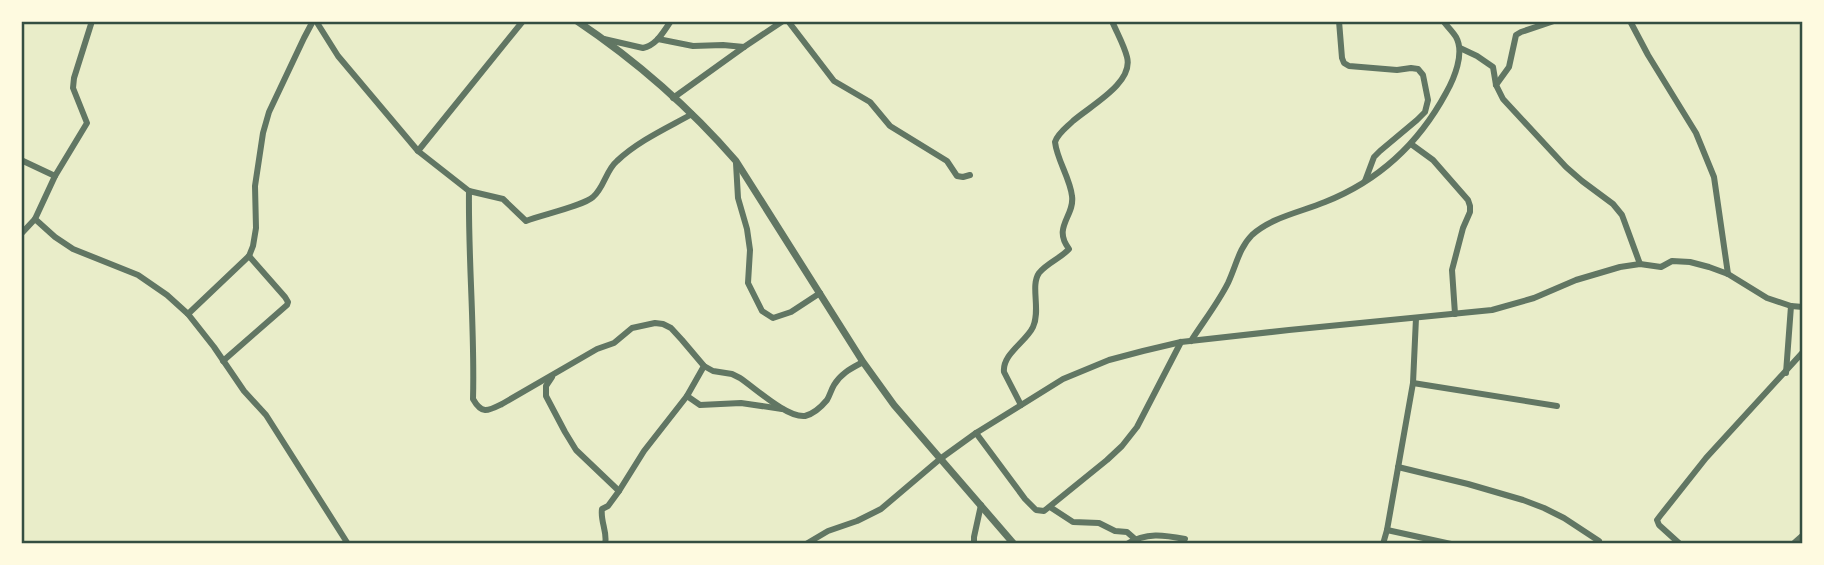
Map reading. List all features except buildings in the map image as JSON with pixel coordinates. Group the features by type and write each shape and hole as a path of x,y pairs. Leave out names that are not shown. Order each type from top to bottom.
{"street":[{"path":"21,234 35,219 55,176 87,123 73,88 92,21"},
{"path":"188,314 249,256 254,246 255,186 263,133 269,112 304,38 315,21 338,56 418,151 469,191 503,200 526,221 587,201 599,191 617,160 692,114"},
{"path":"418,151 523,21"},
{"path":"577,21 604,39 673,97 736,161 863,362 894,405 1014,544"},
{"path":"604,39 643,48 658,39 671,21"},
{"path":"673,97 786,21 834,80 870,102 890,126 947,161 957,176 970,175"},
{"path":"1021,405 1003,366 1032,329 1037,308 1035,286 1038,276 1069,249 1063,239 1063,226 1072,197 1055,142 1057,136 1118,85 1127,73 1128,60 1112,21"},
{"path":"1339,21 1344,63 1349,66 1397,70 1418,69 1423,75 1428,100 1425,112 1374,158 1364,182"},
{"path":"1191,341 1227,285 1243,246 1254,233 1269,223 1327,202 1364,182 1411,144 1435,114 1451,85 1460,48 1456,37 1443,21"},
{"path":"1496,85 1509,67 1517,35 1554,21"},
{"path":"1630,21 1696,134 1714,177 1728,274"},
{"path":"658,39 693,46 744,47"},
{"path":"1460,48 1477,55 1493,67 1496,85 1503,99 1566,167 1613,204 1622,215 1640,264"},
{"path":"1411,144 1433,160 1468,200 1470,206 1452,270 1455,314"},
{"path":"21,160 55,176"},
{"path":"736,161 738,198 750,250 748,283 762,311 773,318 791,312 820,293"},
{"path":"469,191 469,267 474,330 473,399 477,406 483,410 491,410 597,349 614,343 632,328 655,323 671,328 704,366 713,371 740,377 784,409"},
{"path":"35,219 73,249 138,275 188,314 244,391 266,415 348,544"},
{"path":"223,361 288,305 285,297 249,256"},
{"path":"806,544 828,531 881,509 940,459 976,433 1063,379 1109,360 1181,342 1492,310 1620,267 1640,264 1661,267 1672,261 1690,262 1728,274 1767,298 1803,307"},
{"path":"1786,373 1791,306"},
{"path":"1383,544 1413,383 1416,318"},
{"path":"976,433 1026,499 1041,512 1051,507 1107,460 1137,428 1181,342"},
{"path":"1680,544 1657,520 1706,458 1803,352"},
{"path":"687,396 700,405 741,403 784,409 804,416 813,413 823,404 844,373 863,362"},
{"path":"605,544 602,509 608,506 644,451 687,396 704,366"},
{"path":"554,375 546,386 546,396 565,432 576,450 619,491"},
{"path":"1413,383 1557,406"},
{"path":"1398,467 1523,500 1544,508 1599,541"},
{"path":"974,544 981,505"},
{"path":"1051,507 1073,522 1099,523 1115,531 1127,532 1135,539"},
{"path":"1387,530 1451,544"},
{"path":"1127,544 1135,539 1159,535 1185,539"},
{"path":"1793,544 1803,535"}]}
